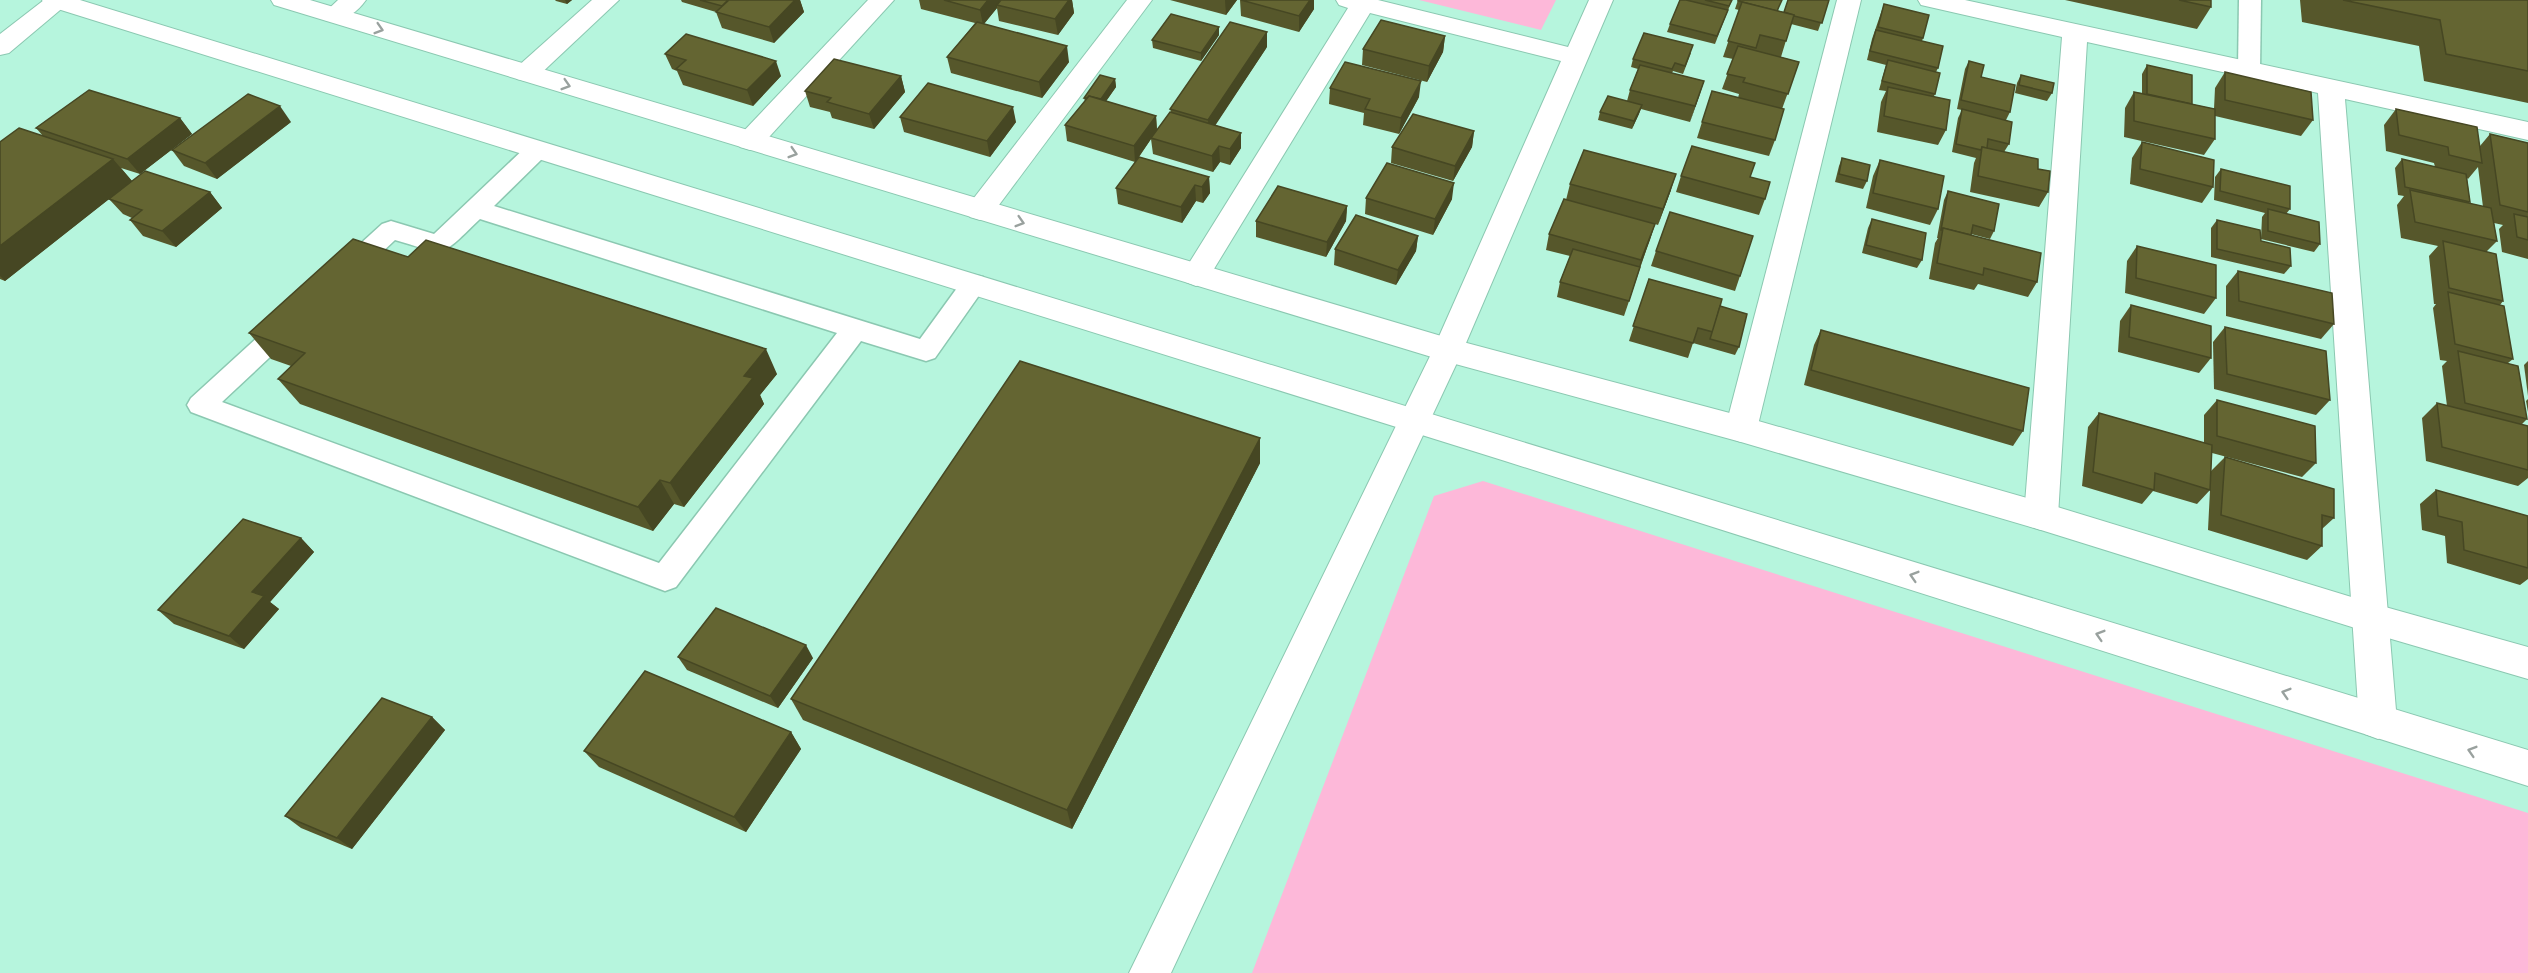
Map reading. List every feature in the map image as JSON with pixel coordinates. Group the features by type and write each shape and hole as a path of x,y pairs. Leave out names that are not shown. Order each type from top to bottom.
{"street":[{"path":"0,47 57,0 1505,448 2528,768"},
{"path":"283,0 344,8 526,73 980,210 1448,350 1741,429 2041,516 2371,618 2528,663"},
{"path":"526,73 607,0"},
{"path":"750,141 882,0"},
{"path":"980,210 1140,0"},
{"path":"1150,973 1415,422 1601,0"},
{"path":"1741,429 1849,0"},
{"path":"1930,0 2528,131"},
{"path":"1196,274 1355,2 1576,57"},
{"path":"2041,516 2075,32"},
{"path":"2331,88 2378,722"}],"lane":[{"path":"2249,69 2250,0"},
{"path":"537,150 438,244 391,230 201,405 665,578 855,329"},
{"path":"476,209 926,351 974,284"}],"shaded area":[{"path":"1419,0 1556,0 1541,30"},
{"path":"1483,481 2528,813 2528,973 1252,973 1434,496"}],"building":[{"path":"700,0 728,0 722,6"},
{"path":"729,0 795,0 769,27 716,12"},
{"path":"944,0 988,0 980,10"},
{"path":"1001,0 1069,0 1055,19 997,5"},
{"path":"1241,0 1310,0 1299,16"},
{"path":"1680,0 1728,10 1717,36 1670,24"},
{"path":"1705,0 1732,0 1729,6"},
{"path":"1738,0 1782,0 1777,11"},
{"path":"1788,0 1829,0 1822,23 1784,12"},
{"path":"2179,0 2211,0 2211,7"},
{"path":"2343,0 2528,0 2528,71 2446,54 2440,20"},
{"path":"1742,2 1794,15 1786,41 1760,35 1756,48 1728,41"},
{"path":"1884,4 1929,15 1923,38 1878,27"},
{"path":"1171,14 1219,27 1201,53 1152,40"},
{"path":"1381,20 1445,36 1429,66 1363,49"},
{"path":"977,22 1067,46 1039,82 947,57"},
{"path":"1230,22 1267,32 1208,120 1170,109"},
{"path":"1876,30 1943,46 1938,68 1870,51"},
{"path":"1644,33 1693,45 1685,66 1675,63 1672,69 1633,59"},
{"path":"686,34 776,61 747,90 676,69 686,60 665,54"},
{"path":"1738,46 1799,62 1788,94 1743,82 1745,78 1727,74"},
{"path":"834,59 901,76 869,114 827,102 831,98 805,91"},
{"path":"1888,60 1940,73 1935,94 1882,81"},
{"path":"1969,61 1984,65 1981,77 2015,85 2010,112 1961,100"},
{"path":"1345,62 1421,81 1401,118 1365,109 1370,99 1330,88"},
{"path":"1640,65 1704,81 1695,106 1630,90"},
{"path":"2147,65 2192,75 2192,104 2147,94"},
{"path":"2225,72 2311,92 2313,120 2225,100"},
{"path":"1100,75 1115,79 1101,99 1089,96 1084,98"},
{"path":"2021,75 2054,83 2052,93 2019,85"},
{"path":"928,83 1013,107 987,141 900,117"},
{"path":"1888,87 1950,100 1946,130 1884,116"},
{"path":"89,90 180,118 127,159 36,128"},
{"path":"1712,91 1784,109 1775,140 1702,122"},
{"path":"2134,92 2215,109 2215,139 2134,121"},
{"path":"248,94 280,106 205,163 172,150"},
{"path":"1089,96 1156,116 1134,146 1065,125"},
{"path":"1608,96 1642,105 1634,121 1600,112"},
{"path":"1962,109 2012,122 2009,144 1988,139 1987,148 1982,147 1981,150 1956,144"},
{"path":"2396,109 2477,127 2482,163 2449,155 2448,147 2399,135"},
{"path":"1170,112 1241,133 1230,149 1219,146 1212,156 1151,138"},
{"path":"1413,114 1474,131 1455,166 1392,147"},
{"path":"19,128 113,159 0,246 0,142"},
{"path":"2490,134 2528,143 2528,212 2500,205"},
{"path":"2142,142 2214,160 2213,187 2140,169"},
{"path":"1692,146 1755,163 1750,177 1770,182 1765,199 1681,176"},
{"path":"1982,147 2038,159 2038,169 2050,171 2048,192 1978,176"},
{"path":"1584,150 1676,174 1663,209 1570,184"},
{"path":"1139,157 1209,177 1202,187 1195,185 1181,207 1116,188"},
{"path":"1842,158 1870,165 1867,181 1839,174"},
{"path":"2402,159 2466,174 2470,202 2405,187"},
{"path":"1880,160 1944,176 1938,209 1873,193"},
{"path":"1387,163 1454,183 1435,219 1366,198"},
{"path":"2221,169 2290,186 2290,209 2220,191"},
{"path":"145,171 210,192 162,231 130,220 142,210 109,199"},
{"path":"1278,186 1347,206 1327,242 1256,221"},
{"path":"2410,190 2491,208 2497,241 2415,222"},
{"path":"1948,191 1999,204 1994,231 1973,225 1971,235 1943,228 1941,230"},
{"path":"1564,199 1655,224 1641,260 1549,234"},
{"path":"2268,209 2319,222 2320,244 2268,231"},
{"path":"1670,212 1753,236 1740,276 1656,251"},
{"path":"2514,214 2528,217 2528,240 2517,237"},
{"path":"1356,215 1418,236 1398,270 1335,249"},
{"path":"1872,219 1926,233 1922,260 1866,245"},
{"path":"2217,220 2260,230 2261,241 2290,248 2291,266 2217,249"},
{"path":"1943,228 2041,253 2037,282 1984,268 1983,275 1937,263"},
{"path":"353,239 408,257 426,240 766,349 744,376 753,378 670,483 660,480 638,507 278,379 305,353 249,333"},
{"path":"2443,241 2496,254 2503,301 2449,288"},
{"path":"2137,246 2216,265 2216,298 2136,278"},
{"path":"1573,249 1640,267 1629,301 1560,282"},
{"path":"2238,271 2332,293 2334,324 2239,301"},
{"path":"1649,279 1722,299 1713,332 1698,328 1693,343 1633,326"},
{"path":"2448,292 2504,306 2513,359 2455,344"},
{"path":"2131,305 2211,326 2211,358 2129,337"},
{"path":"1720,306 1747,314 1739,347 1710,339"},
{"path":"2225,327 2326,351 2330,400 2227,374"},
{"path":"1821,330 2029,388 2023,431 1811,370"},
{"path":"2458,351 2518,366 2527,419 2465,403"},
{"path":"1020,361 1260,438 1067,810 791,699"},
{"path":"2217,400 2315,426 2316,463 2217,436"},
{"path":"2437,403 2528,426 2528,470 2442,447"},
{"path":"2099,413 2212,445 2210,490 2155,473 2154,490 2093,472"},
{"path":"2225,457 2334,489 2334,518 2322,515 2322,546 2221,515"},
{"path":"2436,490 2528,516 2528,568 2464,550 2462,522 2438,516"},
{"path":"243,519 301,538 252,592 264,596 229,636 158,610"},
{"path":"716,608 806,645 770,696 678,657"},
{"path":"645,671 791,732 734,817 584,751"},
{"path":"382,698 432,717 337,838 285,816"}]}
